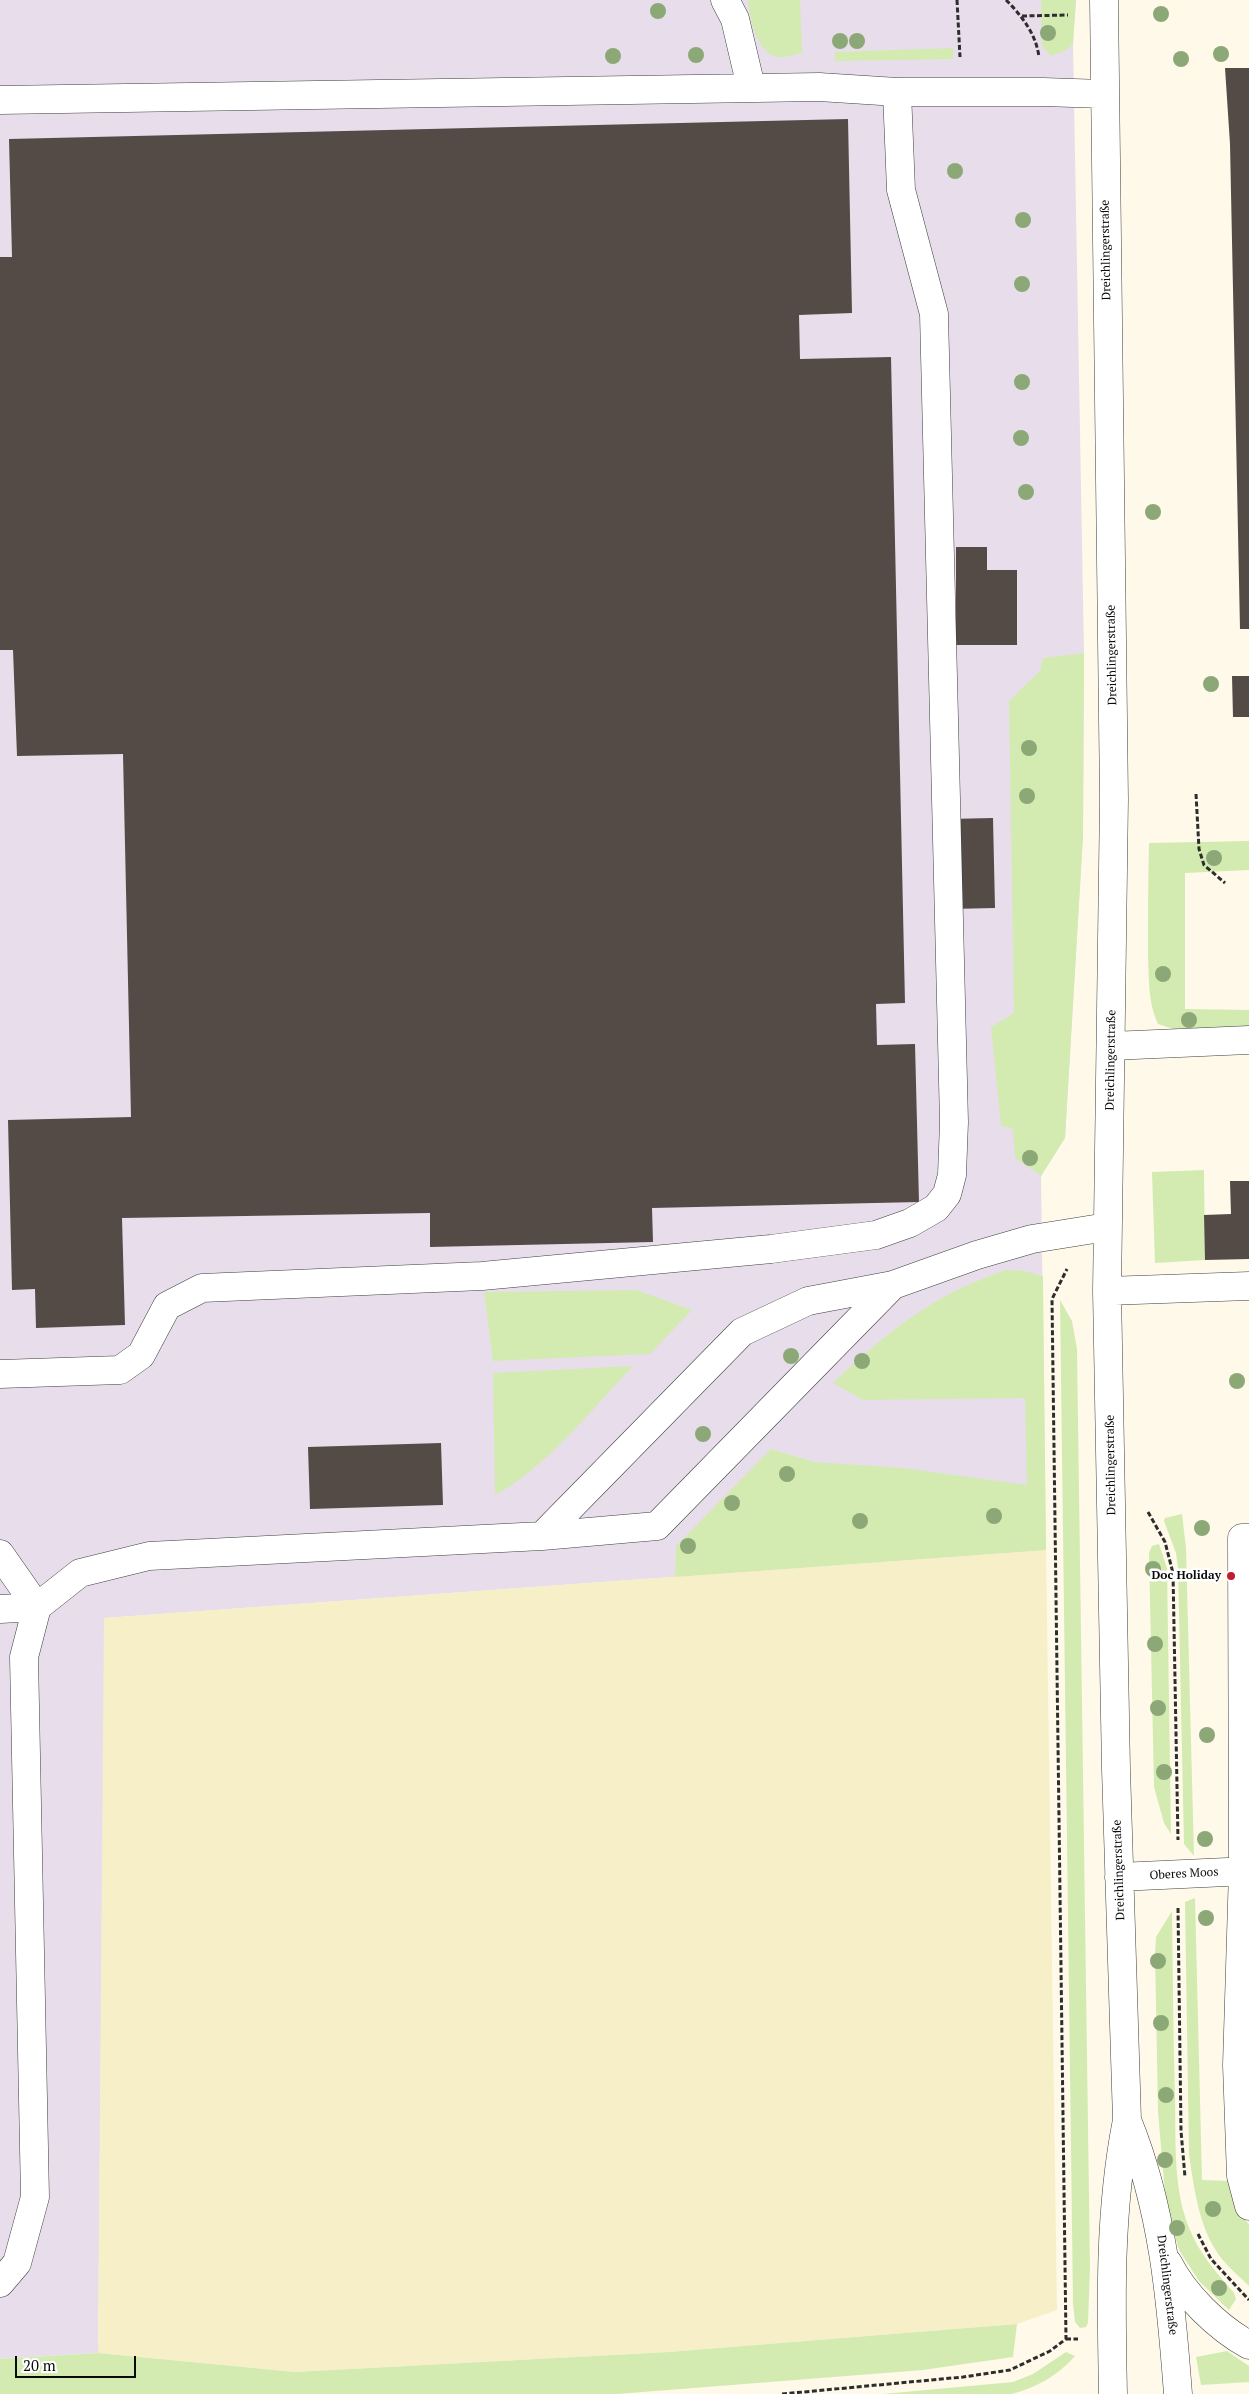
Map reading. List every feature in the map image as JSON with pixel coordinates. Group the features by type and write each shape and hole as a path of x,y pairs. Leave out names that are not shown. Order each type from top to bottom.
{"street":[{"path":"725,0 735,19 751,87"},
{"name":"Dreichlingerstraße","path":"1104,0 1113,760 1107,1291 1119,1877 1127,2120 1117,2176 1113,2229 1113,2394"},
{"path":"0,100 751,87 819,87 898,92 1104,94"},
{"path":"0,1374 120,1370 141,1356 167,1306 202,1288 482,1276 771,1249 876,1235 910,1223 936,1208 947,1194 952,1174 954,1122 934,314 901,190 898,92"},
{"path":"1111,1046 1249,1040"},
{"path":"542,1536 742,1332 808,1301 892,1285 977,1255 1032,1239 1107,1227"},
{"path":"0,1609 37,1607 80,1573 149,1556 542,1536 657,1526 892,1285"},
{"path":"1107,1291 1249,1286"},
{"path":"1249,1538 1242,1538 1246,1871 1237,2065 1241,2176 1249,2206"},
{"path":"0,1554 37,1607 24,1657 35,2197 17,2263 0,2283"},
{"name":"Oberes Moos","path":"1119,1877 1246,1871"},
{"name":"Dreichlingerstraße","path":"1127,2120 1145,2166 1166,2258 1178,2394"},
{"path":"1166,2258 1188,2293 1224,2328 1249,2345"}],"path":[{"path":"957,0 962,92"},
{"path":"1006,0 1022,16 1032,33 1038,50 1043,92"},
{"path":"1022,16 1077,15"},
{"path":"1196,794 1199,849 1204,865 1225,883"},
{"path":"782,2394 963,2377 1010,2370 1050,2351 1066,2339 1052,1299 1068,1268"}],"shaded area":[{"path":"0,0 1076,0 1073,43 1084,653 1083,836 1065,1138 1041,1176 1046,1550 105,1618 98,2353 0,2359"},
{"path":"1046,1550 1057,2310 1017,2324 669,2352 295,2372 98,2353 104,1618"}],"green space":[{"path":"748,0 800,0 802,53 778,57 765,49 752,25"},
{"path":"1041,0 1076,0 1073,43 1065,51 1051,56 1042,46"},
{"path":"953,48 953,59 835,61 835,52"},
{"path":"1084,653 1083,836 1065,1138 1041,1176 1015,1158 1013,1129 1001,1126 991,1027 1014,1013 1009,701 1040,671 1043,658"},
{"path":"1249,841 1249,870 1185,873 1185,1009 1249,1010 1249,1027 1173,1029 1158,1024 1152,1008 1149,982 1149,843"},
{"path":"1204,1170 1205,1260 1155,1263 1152,1172"},
{"path":"1006,1270 1024,1271 1043,1276 1046,1550 675,1577 676,1546 771,1449 814,1462 903,1468 1027,1485 1025,1398 863,1400 833,1383 892,1331 913,1316 956,1291"},
{"path":"636,1290 692,1310 650,1354 493,1361 484,1292"},
{"path":"1060,1300 1072,1321 1077,1349 1090,2268 1088,2323 1086,2327 1080,2328 1075,2322 1073,2303"},
{"path":"633,1366 551,1453 533,1469 495,1495 493,1373"},
{"path":"1182,1514 1186,1548 1194,1856 1184,1844 1178,1568 1176,1553 1164,1521 1165,1518"},
{"path":"1159,1544 1167,1568 1171,1834 1164,1823 1154,1787 1149,1553 1152,1546"},
{"path":"1195,1898 1202,2180 1229,2181 1240,2211 1249,2225 1249,2286 1222,2259 1209,2238 1198,2203 1189,2155 1185,1902"},
{"path":"1172,1911 1176,2145 1180,2194 1183,2210 1192,2235 1202,2253 1234,2293 1236,2299 1229,2310 1199,2281 1179,2250 1166,2205 1158,2112 1155,1953 1156,1937"},
{"path":"1017,2324 1013,2357 923,2370 617,2394 0,2394 0,2359 98,2353 295,2372 669,2352"},
{"path":"1227,2351 1249,2366 1249,2382 1201,2385 1196,2357"},
{"path":"1066,2352 1075,2356 1062,2369 1038,2384 1011,2394 883,2394 1013,2382 1033,2374"}],"building":[{"path":"1225,68 1249,68 1249,629 1240,629 1230,144"},
{"path":"848,119 852,313 799,315 800,359 891,357 905,1003 876,1004 877,1045 915,1044 919,1202 652,1208 653,1242 430,1247 430,1213 122,1218 125,1325 36,1328 35,1289 12,1290 8,1120 131,1117 123,754 17,756 13,650 0,650 0,257 12,257 9,139"},
{"path":"956,547 987,547 987,570 1017,570 1017,645 956,645"},
{"path":"1232,676 1249,676 1249,717 1233,717"},
{"path":"993,818 995,908 950,909 948,819"},
{"path":"1230,1181 1249,1181 1249,1259 1205,1260 1204,1215 1231,1214"},
{"path":"441,1443 443,1505 310,1509 308,1447"}],"place":[{"name":"Doc Holiday","path":"1231,1576"}]}
